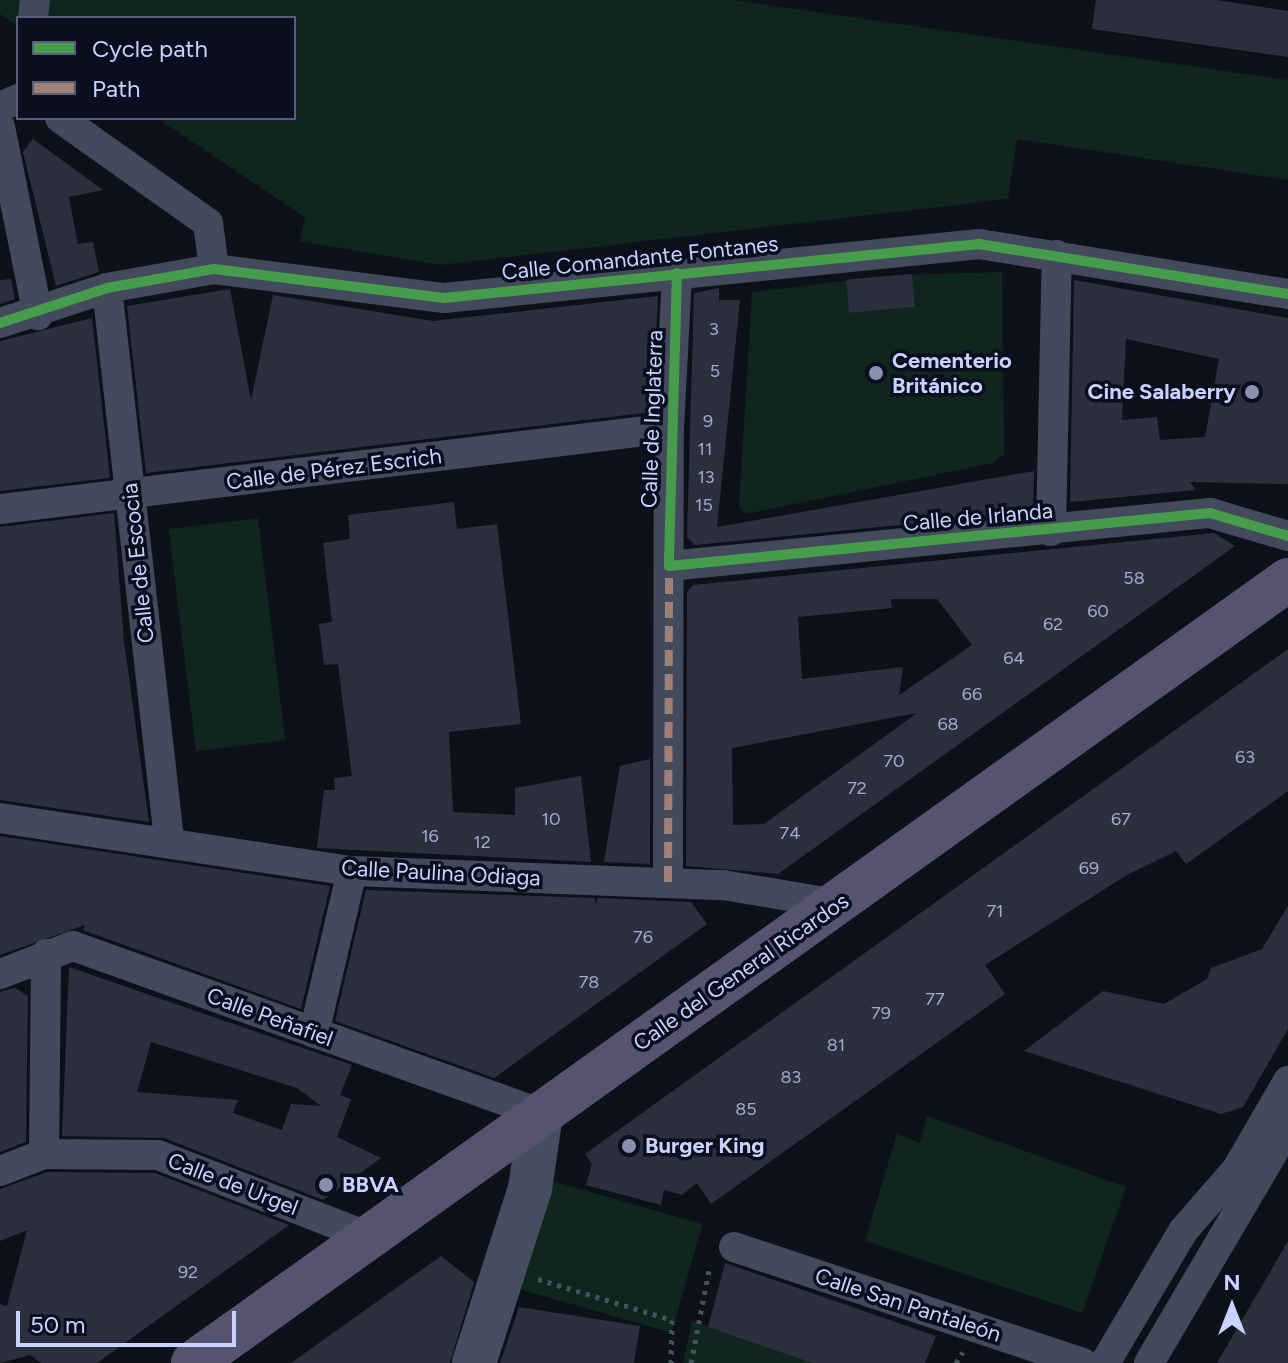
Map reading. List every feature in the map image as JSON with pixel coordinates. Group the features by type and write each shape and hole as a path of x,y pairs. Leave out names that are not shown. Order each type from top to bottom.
{"main road":[{"name":"Calle del General Ricardos","path":"193,1363 1288,580"}],"street":[{"path":"63,120 208,223 214,269"},
{"path":"0,127 38,315"},
{"name":"Calle Comandante Fontanes","path":"0,323 38,315 107,288 214,269 444,298 979,244 1288,294"},
{"path":"1051,531 1057,255"},
{"name":"Calle de Inglaterra","path":"668,882 669,428 677,273"},
{"name":"Calle de Escocia","path":"107,288 169,839"},
{"name":"Calle de Pérez Escrich","path":"0,509 669,428"},
{"name":"Calle de Irlanda","path":"669,566 1051,531 1210,513 1288,536"},
{"name":"Calle Paulina Odiaga","path":"0,818 169,839 352,871 668,882 836,904"},
{"path":"314,1033 352,871"},
{"name":"Calle Peñafiel","path":"0,974 73,946 541,1114"},
{"path":"44,1154 46,954"},
{"path":"1105,1363 1183,1231 1237,1169 1288,1081"},
{"path":"474,1363 530,1189 541,1114"},
{"path":"1149,1363 1288,1127"},
{"name":"Calle de Urgel","path":"0,1171 44,1154 158,1155 369,1237"},
{"name":"Calle San Pantaleón","path":"734,1247 1082,1363"}],"path":[{"path":"691,1363 712,1256 734,1247"},
{"path":"503,1269 672,1320 671,1363"}],"green space":[{"path":"0,0 733,0 1288,80 1288,180 1017,139 1008,199 440,265 300,241 305,217 160,120 296,120 296,16 16,16 16,25 0,14"},
{"name":"Cementerio Británico","path":"1002,272 1004,454 993,463 746,514 739,507 752,292 894,275"},
{"path":"258,518 285,740 196,751 169,529"},
{"path":"927,1116 1126,1187 1082,1313 865,1241 897,1133 920,1143"},
{"path":"545,1179 703,1224 671,1333 514,1288"},
{"path":"692,1321 812,1363 683,1363"}],"building":[{"path":"1096,0 1216,0 1288,11 1288,57 1092,29"},
{"path":"33,139 103,190 69,197 78,244 93,242 99,272 56,286 23,152"},
{"path":"912,274 915,307 849,313 846,280"},
{"path":"11,279 15,299 0,304 0,280"},
{"path":"1074,280 1288,318 1288,484 1190,482 1196,490 1070,502","holes":["1126,339 1219,359 1205,437 1160,440 1157,417 1122,420"]},
{"path":"719,288 719,300 740,300 717,527 1034,471 1033,512 695,545 687,537 694,293"},
{"path":"230,289 251,400 273,295 433,321 658,296 652,412 146,473 127,306"},
{"path":"92,318 110,478 0,491 0,341"},
{"path":"454,502 457,529 497,524 521,724 449,732 453,812 515,815 515,788 581,776 591,862 317,848 324,790 335,790 334,778 352,776 338,664 324,665 319,624 332,622 323,543 350,539 348,515"},
{"path":"114,513 124,642 149,822 0,800 0,527"},
{"path":"1214,533 1235,546 778,874 686,866 687,592 693,585","holes":["891,599 937,599 972,645 899,695 903,667 802,679 798,617 892,608","917,713 764,824 733,825 732,748"]},
{"path":"1288,649 1288,791 1186,864 1176,851 1127,875 985,965 1005,994 711,1204 697,1183 682,1195 664,1190 661,1205 586,1185 592,1164 585,1154"},
{"path":"650,759 650,864 604,862 620,766"},
{"path":"0,836 330,886 301,1009 83,930 85,925 0,955"},
{"path":"366,890 595,898 595,904 598,898 691,902 707,924 494,1078 335,1021"},
{"path":"1288,906 1288,1029 1243,1107 1221,1114 1024,1051 1103,991 1164,1004 1207,979 1211,968 1262,949"},
{"path":"69,967 352,1065 340,1095 351,1099 337,1137 381,1158 323,1200 164,1138 62,1136","holes":["151,1042 297,1088 321,1106 291,1104 282,1130 233,1113 238,1100 137,1092"]},
{"path":"15,988 28,996 26,1142 0,1152 0,992"},
{"path":"47,1172 155,1173 289,1225 97,1363 41,1363 30,1355 0,1363 0,1304 7,1306 27,1230 0,1241 0,1189"},
{"path":"1288,1241 1288,1363 1217,1363"},
{"path":"441,1256 474,1282 450,1363 291,1363"},
{"path":"725,1263 936,1336 925,1363 812,1363 708,1327"},
{"path":"519,1307 640,1326 634,1363 500,1363"}],"marked path":[{"path":"668,882 669,566"}],"cycle path":[{"path":"0,323 107,288 214,269 444,298 979,244 1288,294"},
{"path":"677,273 669,566 1210,513 1288,536"}],"place":[{"name":"Cementerio Británico","path":"876,373"},
{"name":"Cine Salaberry","path":"1252,392"},
{"name":"Burger King","path":"629,1146"},
{"name":"BBVA","path":"326,1185"}]}
